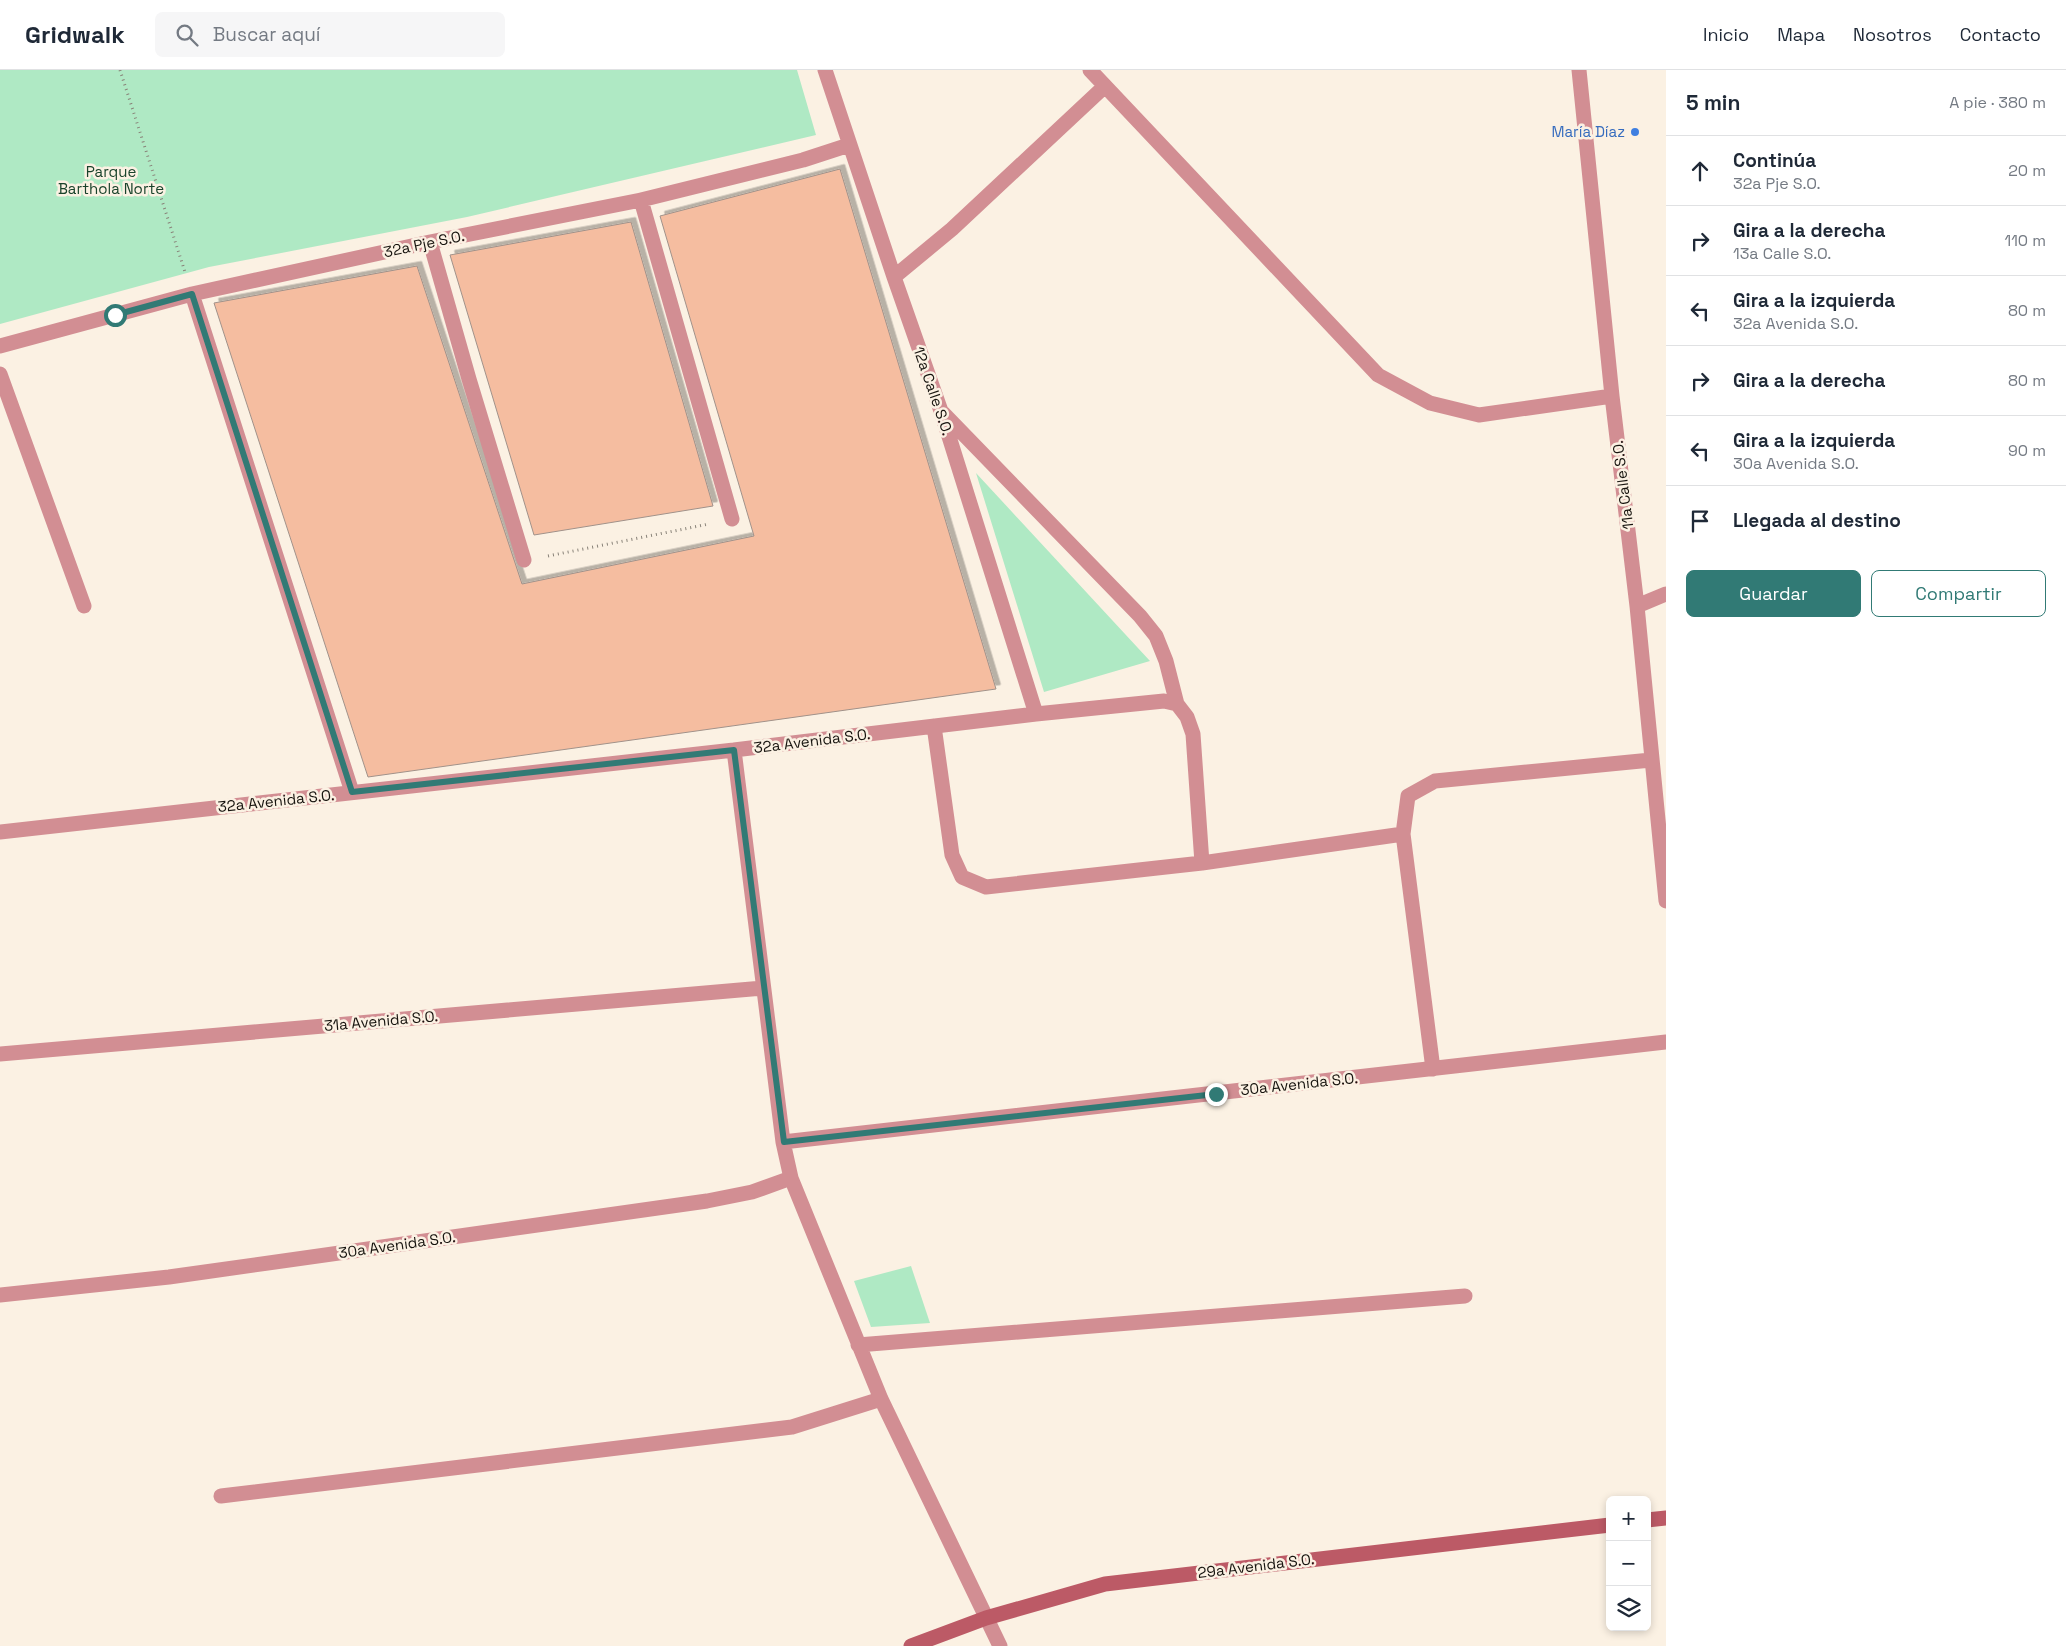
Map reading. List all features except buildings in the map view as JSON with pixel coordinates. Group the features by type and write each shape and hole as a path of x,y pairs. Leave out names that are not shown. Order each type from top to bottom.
{"street":[{"name":"12a Calle S.O.","path":"825,70 940,411 1036,714"},
{"path":"1090,70 1378,376 1430,403 1479,415 1612,396"},
{"name":"11a Calle S.O.","path":"1579,70 1612,396 1637,606 1666,901"},
{"path":"894,277 952,229 1105,86"},
{"name":"32a Pje S.O.","path":"0,346 192,294 430,242 641,200 803,160 849,145"},
{"path":"641,200 732,520"},
{"path":"430,242 524,560"},
{"path":"192,294 352,792"},
{"path":"0,374 84,606"},
{"path":"940,411 1140,616 1156,636 1166,661 1177,704 1187,717 1193,734 1202,863"},
{"path":"1637,606 1666,594"},
{"name":"32a Avenida S.O.","path":"0,832 734,750 1036,714 1164,701 1177,704"},
{"path":"934,726 952,855 962,877 986,887 1202,863 1404,834"},
{"path":"734,750 763,988 784,1142 791,1178 881,1399 1000,1646"},
{"path":"1433,1069 1404,834 1408,796 1435,781 1651,760"},
{"name":"31a Avenida S.O.","path":"0,1054 763,988"},
{"name":"30a Avenida S.O.","path":"784,1142 1666,1042"},
{"name":"30a Avenida S.O.","path":"0,1295 169,1277 707,1201 752,1192 791,1178"},
{"path":"858,1345 1465,1296"},
{"path":"221,1496 792,1427 881,1399"},
{"path":"1651,1520 1666,1518"},
{"name":"29a Avenida S.O.","path":"911,1646 986,1618 1106,1584 1606,1525"}],"path":[{"path":"120,70 192,294"},
{"path":"524,560 732,520"}],"green space":[{"name":"Parque Barthola Norte","path":"0,70 797,70 816,135 467,217 209,267 0,324"},
{"path":"976,473 1150,661 1044,692"},
{"path":"911,1266 930,1323 871,1327 854,1281"}],"place":[{"name":"María Díaz","path":"1635,132"}],"route":[{"path":"115,315 192,294 352,792 734,750 760,968 784,1142 1216,1094"}]}
